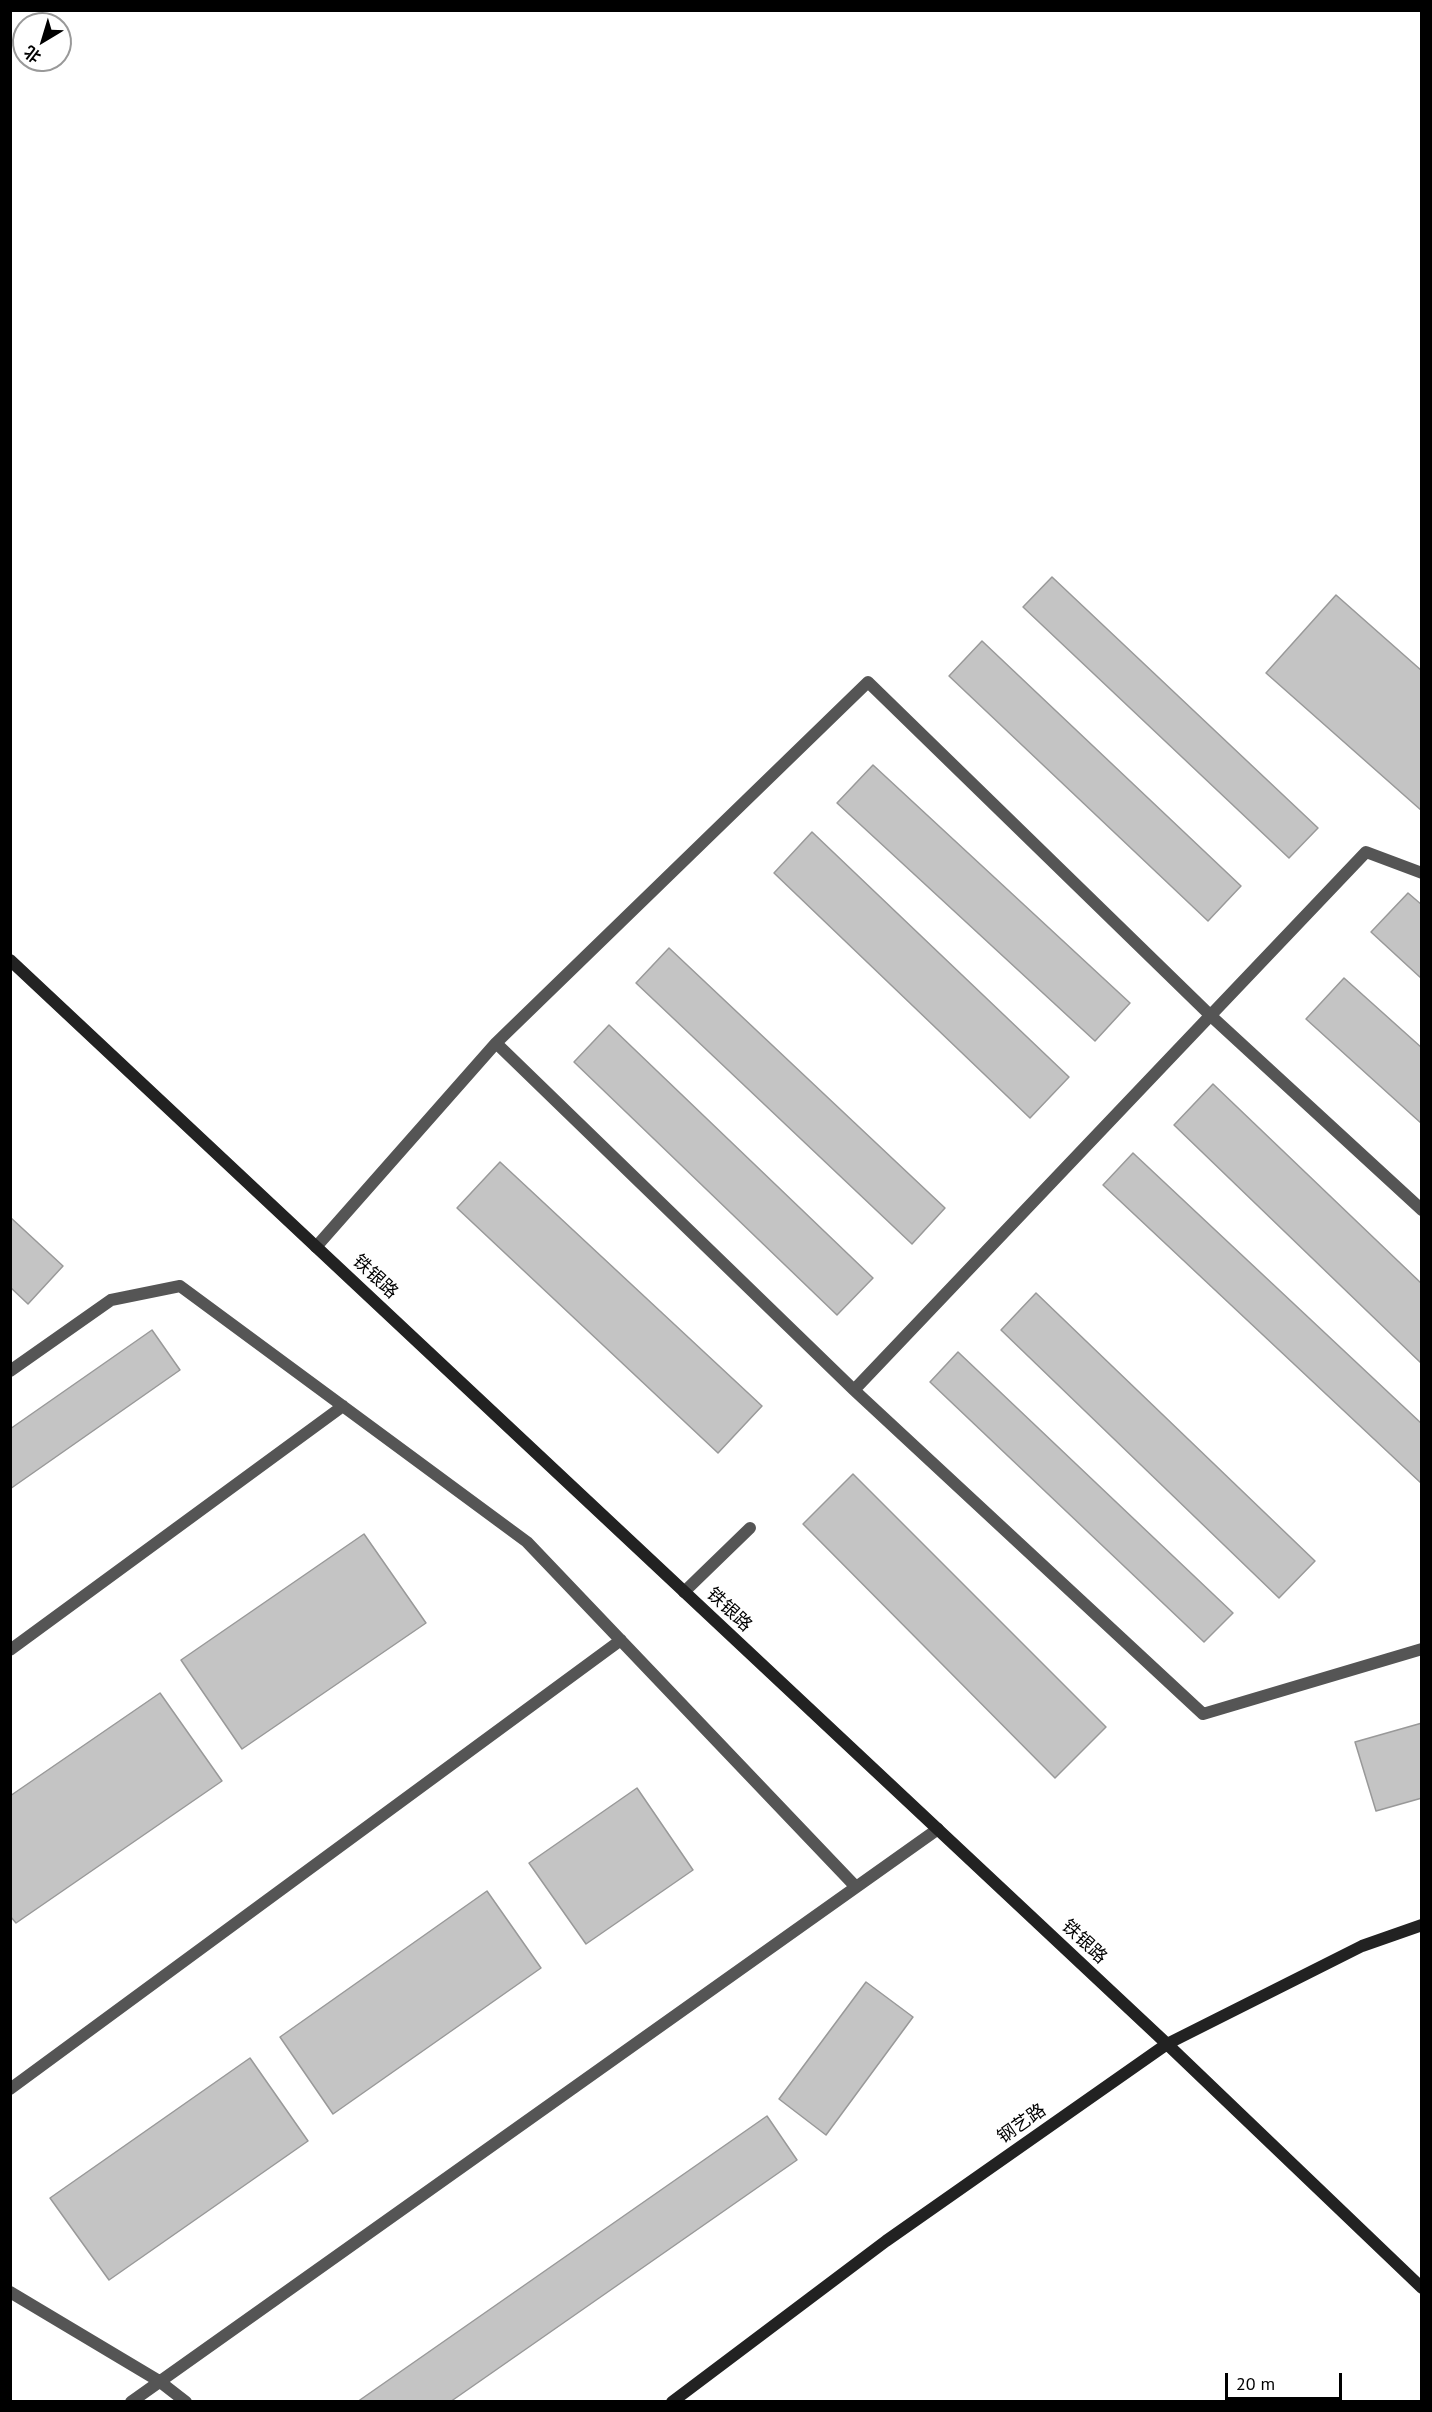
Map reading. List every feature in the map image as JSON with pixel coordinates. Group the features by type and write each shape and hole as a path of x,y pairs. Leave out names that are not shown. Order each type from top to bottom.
{"main road":[{"name":"铁银路","path":"10,960 1167,2044 1422,2288"},
{"name":"钢艺路","path":"672,2402 886,2241 1167,2044 1362,1946 1422,1925"}],"lane":[{"path":"316,1247 496,1042 868,682 1211,1016 1422,1209"},
{"path":"854,1390 1366,852 1422,873"},
{"path":"496,1042 854,1390 1203,1714 1422,1649"},
{"path":"10,1371 111,1300 180,1286 527,1542 856,1887"},
{"path":"10,1650 343,1406"},
{"path":"684,1592 750,1528"},
{"path":"10,2089 621,1640"},
{"path":"131,2402 938,1829"},
{"path":"10,2292 159,2381 186,2402"}],"building":[{"path":"1052,577 1318,828 1289,858 1023,607"},
{"path":"1336,595 1422,671 1422,811 1266,673"},
{"path":"982,641 1241,886 1208,921 949,676"},
{"path":"873,765 1130,1003 1095,1041 837,803"},
{"path":"812,832 1069,1077 1030,1118 774,873"},
{"path":"1408,893 1422,905 1422,979 1371,932"},
{"path":"669,948 945,1208 912,1244 636,983"},
{"path":"1344,978 1422,1048 1422,1124 1306,1019"},
{"path":"609,1025 873,1278 837,1315 574,1062"},
{"path":"1213,1084 1422,1284 1422,1364 1174,1125"},
{"path":"1133,1153 1422,1424 1422,1484 1103,1185"},
{"path":"500,1162 762,1406 718,1453 457,1208"},
{"path":"10,1217 63,1266 28,1304 10,1287"},
{"path":"1036,1293 1315,1561 1279,1598 1001,1330"},
{"path":"152,1330 180,1370 10,1489 10,1429"},
{"path":"958,1352 1233,1613 1204,1642 930,1382"},
{"path":"853,1474 1106,1727 1055,1778 803,1524"},
{"path":"364,1534 426,1623 242,1749 181,1660"},
{"path":"160,1693 222,1781 16,1923 10,1916 10,1796"},
{"path":"1422,1723 1422,1798 1376,1811 1355,1742"},
{"path":"637,1788 693,1870 586,1944 529,1863"},
{"path":"487,1891 541,1968 333,2114 280,2037"},
{"path":"866,1982 913,2017 826,2135 779,2099"},
{"path":"250,2058 308,2141 109,2280 50,2198"},
{"path":"767,2116 797,2160 450,2402 357,2402"}]}
